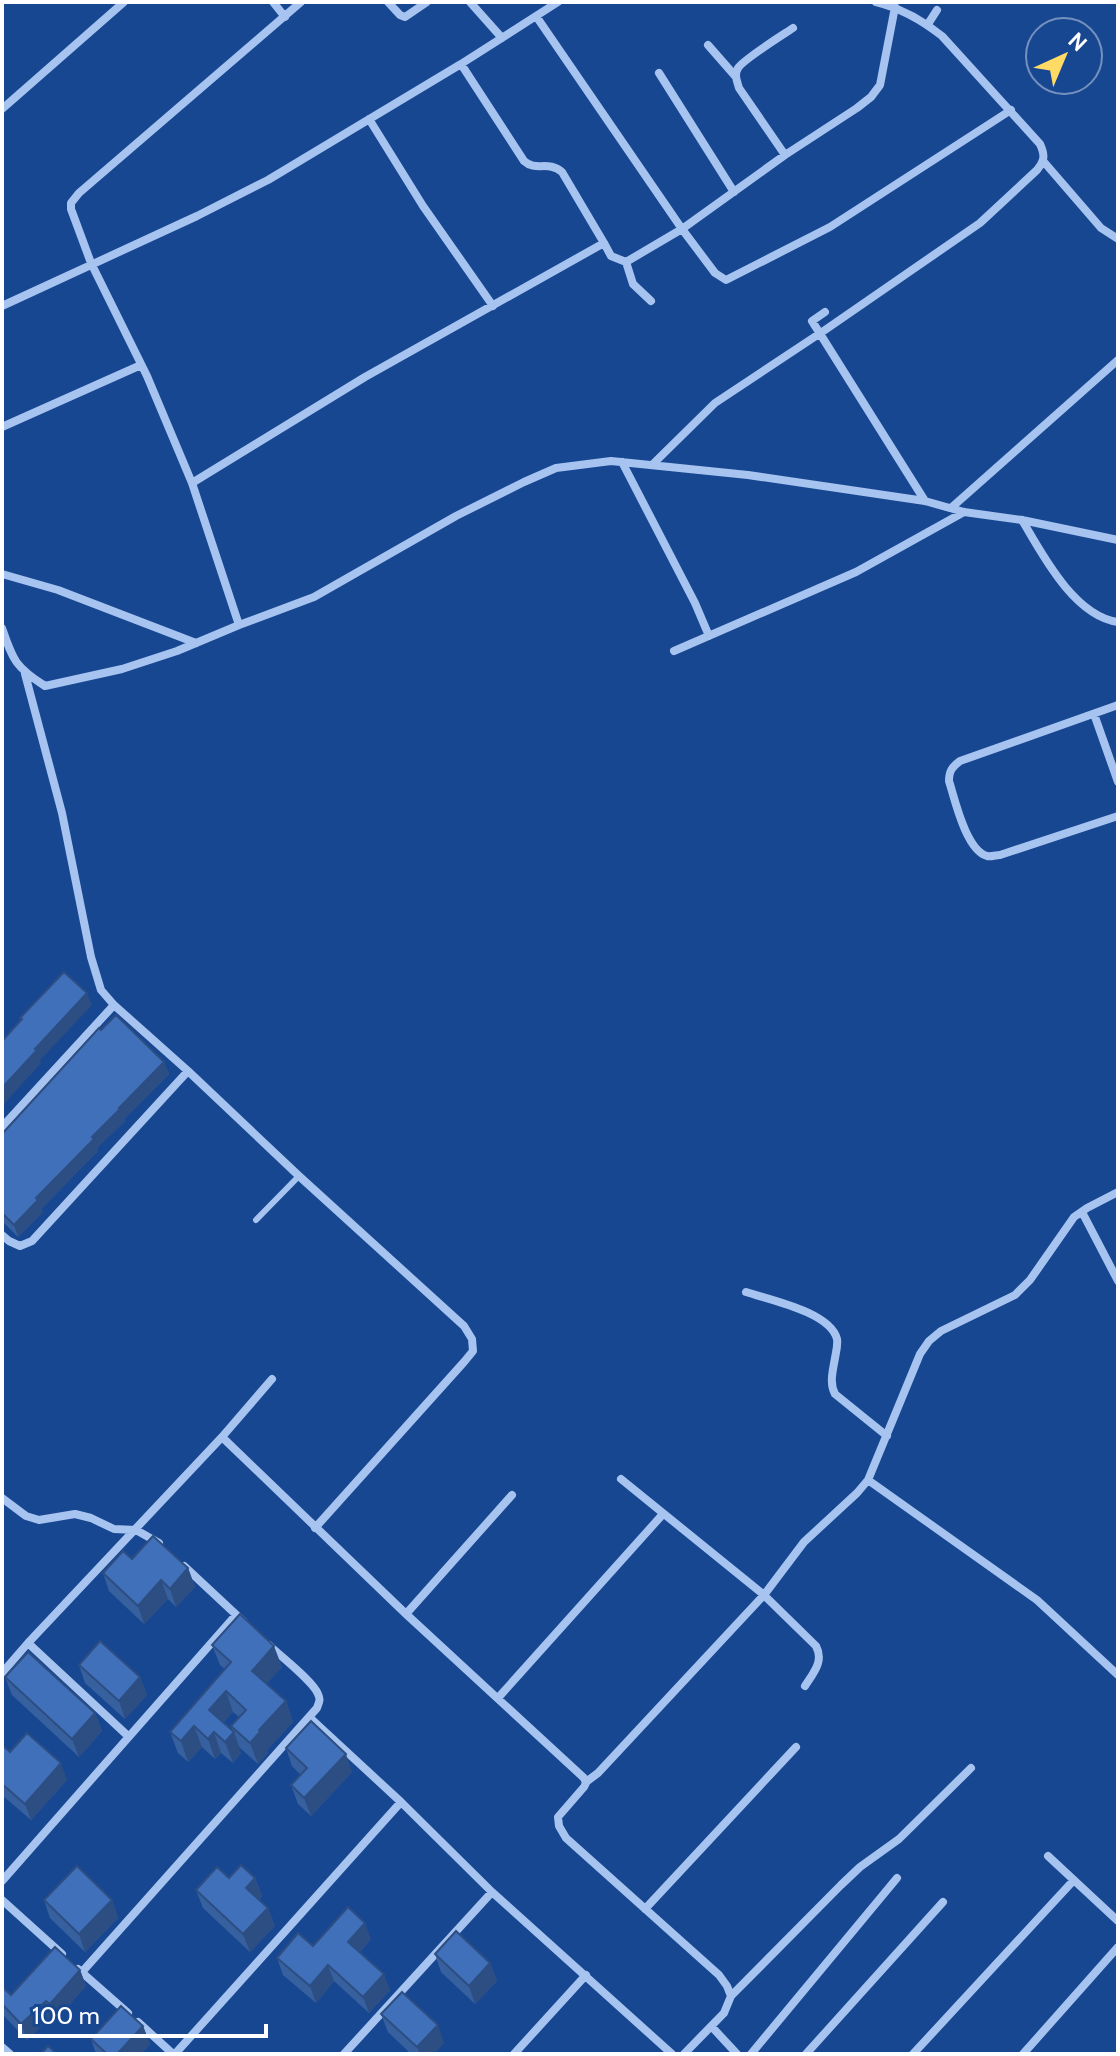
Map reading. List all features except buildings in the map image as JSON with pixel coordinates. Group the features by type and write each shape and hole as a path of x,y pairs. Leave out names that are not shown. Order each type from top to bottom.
{"street":[{"path":"2,109 124,2"},
{"path":"273,2 285,17"},
{"path":"239,625 192,483 141,365 91,263 71,209 74,198 301,2"},
{"path":"388,2 405,17 427,2"},
{"path":"470,2 502,38"},
{"path":"2,306 268,180 558,2"},
{"path":"876,2 895,7 928,24 942,36 1040,144 1044,162 1101,228 1118,239"},
{"path":"626,262 682,229 871,97 880,85 895,7"},
{"path":"928,24 937,10"},
{"path":"536,16 682,229 715,273 726,280 830,227 1011,110"},
{"path":"736,77 738,69 746,61 793,28"},
{"path":"708,45 736,77 739,88 785,155"},
{"path":"461,64 524,161 528,165 556,167 562,172 611,256 626,262"},
{"path":"659,73 734,192"},
{"path":"369,119 423,206 493,306"},
{"path":"652,465 715,403 980,223 1044,162"},
{"path":"192,483 365,377 604,243"},
{"path":"626,262 633,284 651,301"},
{"path":"825,312 812,321 925,501"},
{"path":"951,508 1118,360"},
{"path":"2,427 141,365"},
{"path":"2,628 13,660 25,674 45,686 122,669 314,597 456,516 556,468 611,461 748,475 925,501 964,512 1022,520 1118,540"},
{"path":"622,462 709,636"},
{"path":"674,651 856,572 964,512"},
{"path":"1022,520 1067,589 1087,608 1106,620 1118,622"},
{"path":"2,574 58,590 196,643"},
{"path":"25,674 62,813 96,980 101,990 464,1326 472,1339 473,1351 315,1528"},
{"path":"1118,705 960,761 949,772 949,781 970,842 987,856 1000,855 1118,816"},
{"path":"1094,714 1118,782"},
{"path":"2,1127 114,1005"},
{"path":"2,1235 20,1246 32,1241 188,1071"},
{"path":"731,1996 719,1975 566,1838 558,1817 586,1782 598,1773 764,1595 804,1542 868,1480 920,1354 929,1341 941,1331 1015,1295 1030,1280 1074,1217 1118,1192"},
{"path":"1082,1212 1118,1281"},
{"path":"746,1292 805,1312 832,1328 838,1341 831,1387 835,1394 887,1436"},
{"path":"2,1673 222,1437 272,1379"},
{"path":"222,1437 406,1614 580,1773 586,1782"},
{"path":"621,1479 764,1595 816,1646 820,1654 818,1665 805,1686"},
{"path":"868,1480 1037,1600 1118,1675"},
{"path":"406,1614 512,1495"},
{"path":"2,1498 26,1516 39,1520 75,1514 114,1529 136,1530 161,1544 247,1625"},
{"path":"498,1698 663,1514"},
{"path":"2,1881 236,1615"},
{"path":"82,1972 317,1708 320,1701 312,1685 258,1635"},
{"path":"28,1643 128,1736"},
{"path":"309,1717 492,1892 672,2054"},
{"path":"645,1909 796,1747"},
{"path":"684,2054 712,2027 728,2006 731,1996 841,1885 899,1839 971,1768"},
{"path":"2,1900 174,2054 401,1802"},
{"path":"1048,1856 1118,1921"},
{"path":"751,2054 897,1878"},
{"path":"913,2054 1073,1881"},
{"path":"344,2054 492,1892"},
{"path":"806,2054 943,1902"},
{"path":"1023,2054 1118,1947"},
{"path":"514,2054 586,1975"},
{"path":"712,2027 737,2054"},
{"path":"2,2047 10,2054"}],"lane":[{"path":"256,1220 299,1176"}]}
